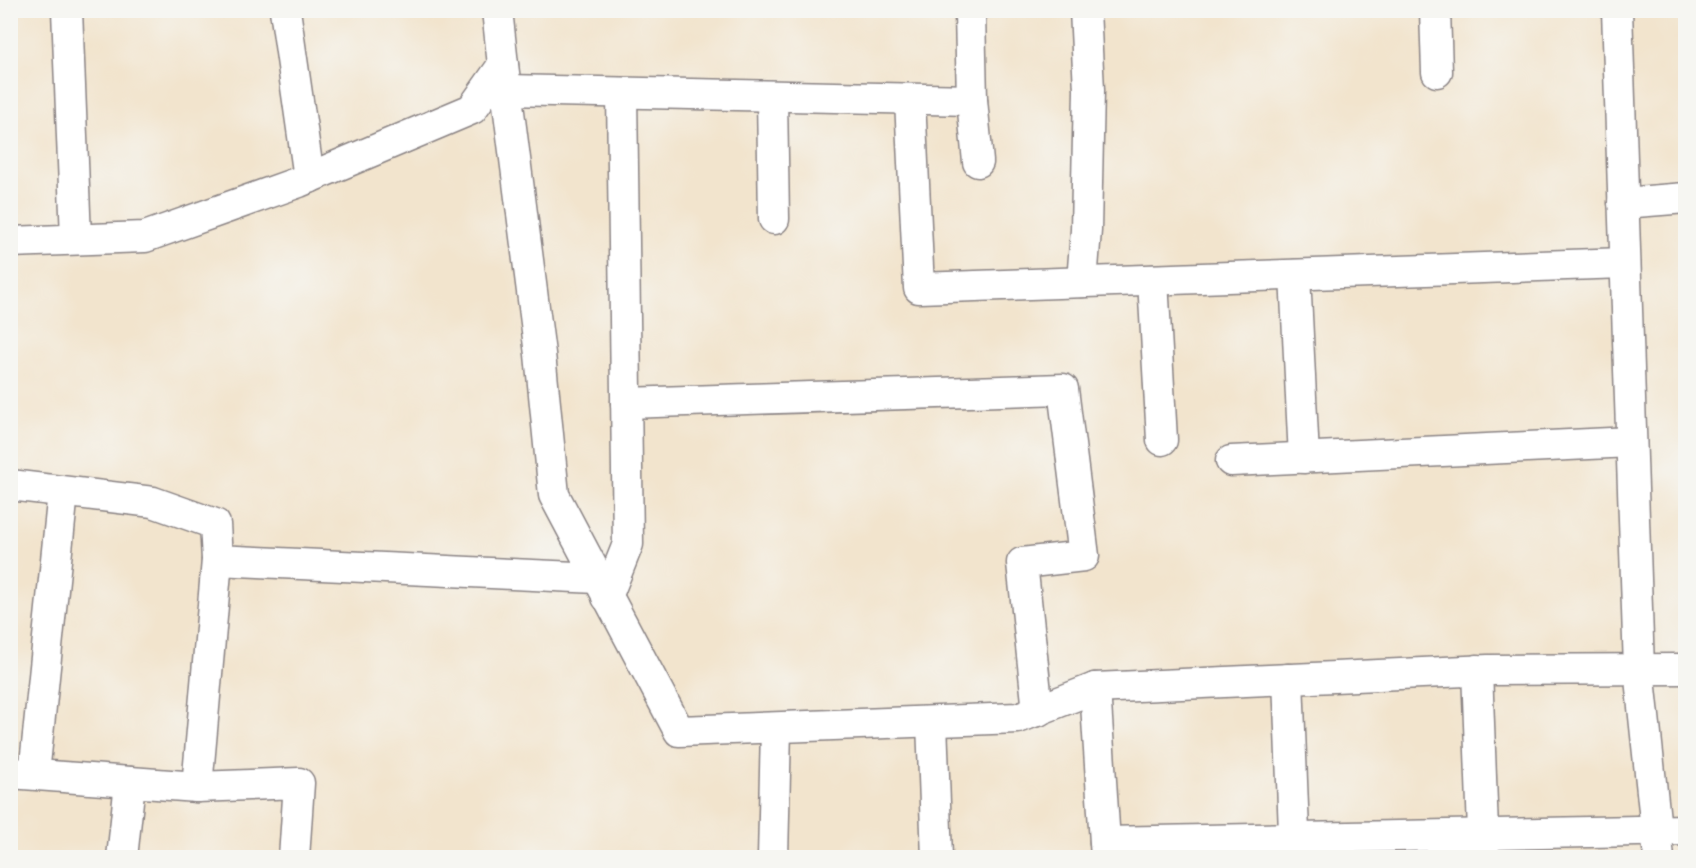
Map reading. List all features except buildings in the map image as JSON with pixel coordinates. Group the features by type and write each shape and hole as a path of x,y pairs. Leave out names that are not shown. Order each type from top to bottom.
{"street":[{"path":"67,10 76,238"},
{"path":"285,10 309,178"},
{"path":"497,10 554,495 679,731 1018,718 1095,688 1477,670 1686,669"},
{"path":"1082,282 1086,230 1089,90 1085,10"},
{"path":"1435,10 1437,72"},
{"path":"1617,10 1639,669 1657,844"},
{"path":"970,13 972,100 978,162"},
{"path":"10,242 145,237 309,178 472,109 505,78"},
{"path":"505,78 622,93 972,100"},
{"path":"602,588 628,544 622,93"},
{"path":"772,97 774,219"},
{"path":"910,100 919,288 1625,263"},
{"path":"1623,203 1686,198"},
{"path":"1295,275 1304,458"},
{"path":"1153,280 1162,440"},
{"path":"626,403 1063,389 1084,556 1022,563 1038,711"},
{"path":"1231,461 1631,442"},
{"path":"10,485 153,502 215,524 217,560 197,787"},
{"path":"63,492 22,773 197,787 299,783 294,858"},
{"path":"217,560 602,588"},
{"path":"1477,670 1483,846"},
{"path":"1287,679 1294,848"},
{"path":"1095,688 1105,850 1657,844 1686,830"},
{"path":"932,722 937,858"},
{"path":"773,858 776,728"},
{"path":"122,858 130,782"}]}
